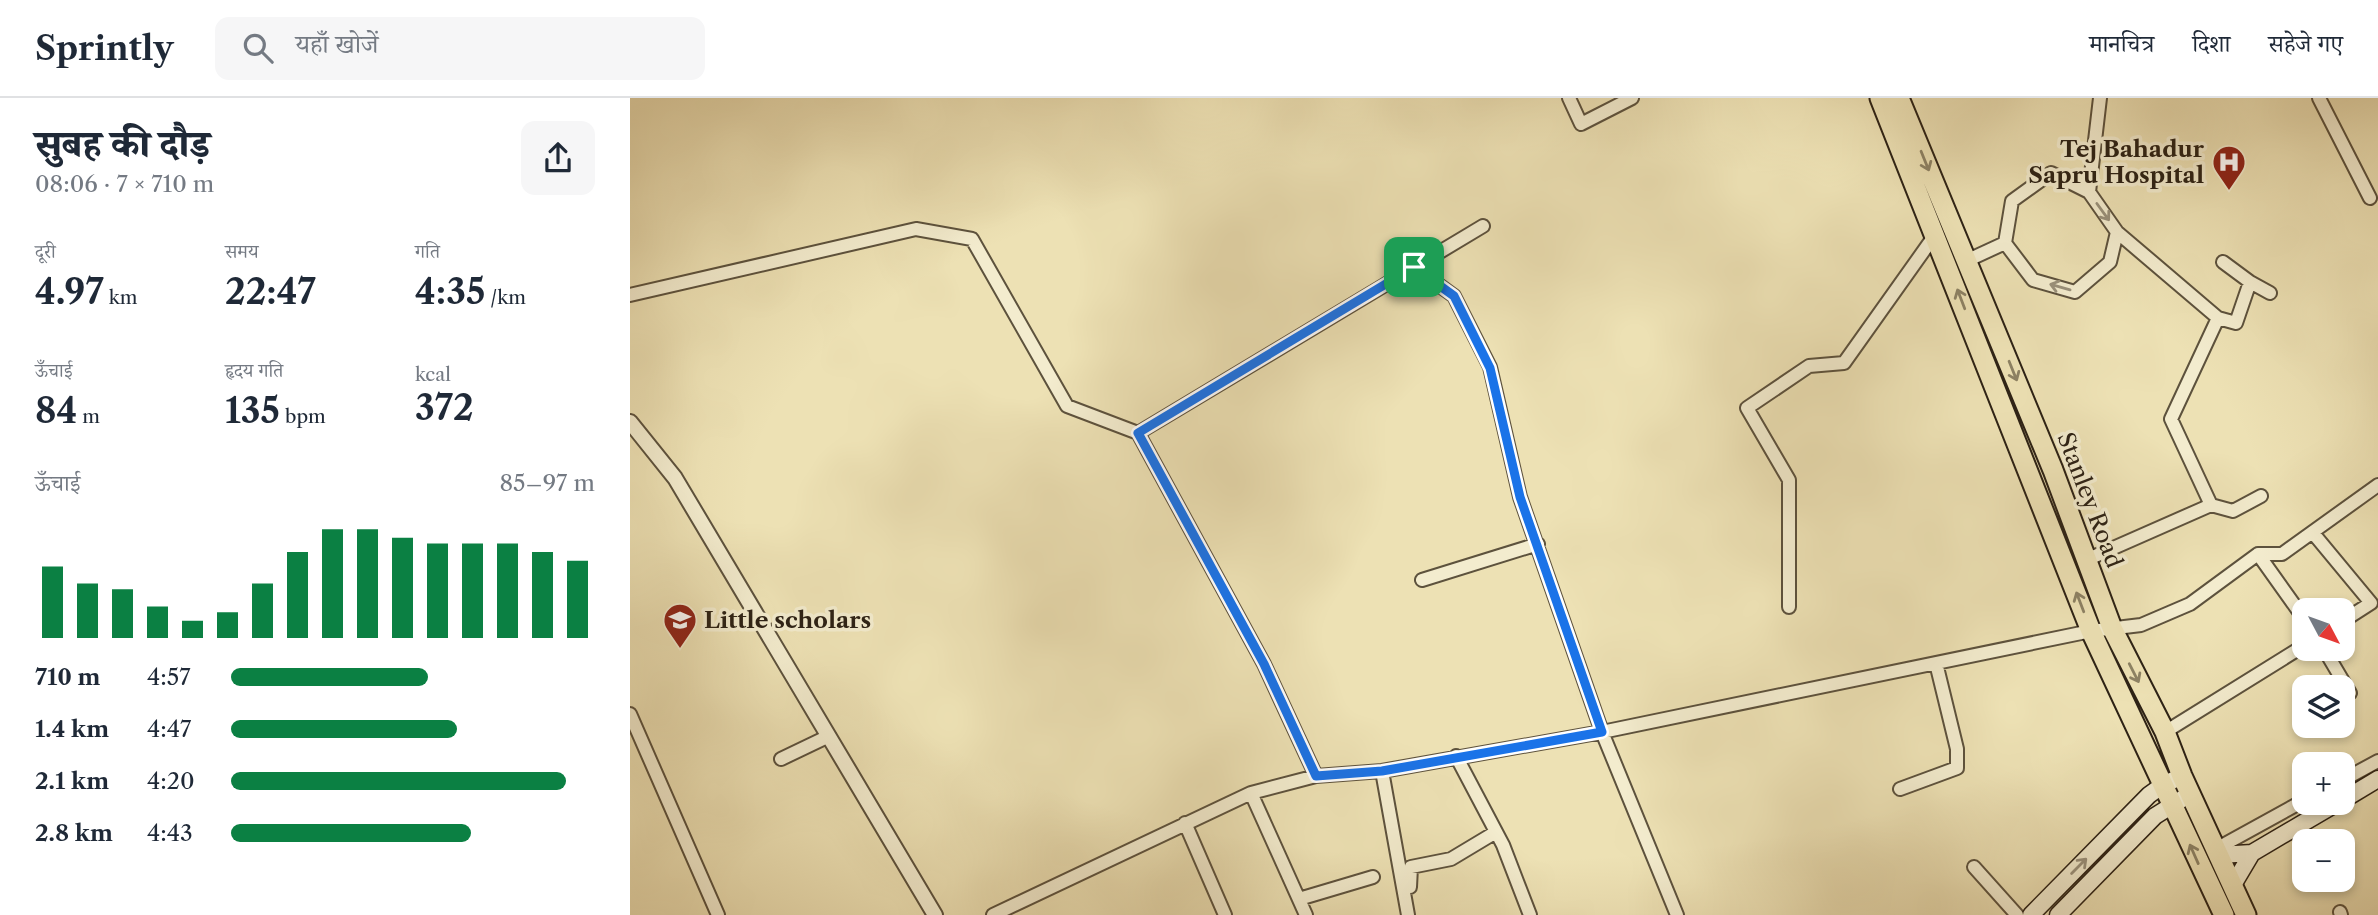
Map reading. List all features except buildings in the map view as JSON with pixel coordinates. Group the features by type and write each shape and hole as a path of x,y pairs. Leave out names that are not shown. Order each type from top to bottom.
{"main road":[{"name":"Stanley Road","path":"1880,98 2091,631 2224,915"},
{"name":"Stanley Road","path":"1899,98 2053,470 2112,628 2165,732 2186,785 2246,915"},
{"path":"2355,793 2378,779"},
{"path":"2031,915 2149,795 2163,785 2186,785"},
{"path":"2058,915 2137,832 2172,804 2186,785"},
{"path":"2233,885 2252,853 2317,815"},
{"path":"2217,852 2252,853"}],"street":[{"path":"1569,98 1581,124 1632,98"},
{"path":"2088,192 2100,98"},
{"path":"2319,98 2370,198"},
{"path":"2117,232 2110,262 2075,292 2033,280 2005,243 2012,201 2051,173 2088,192 2117,232 2218,318 2236,323 2250,282"},
{"path":"1138,433 1483,226"},
{"path":"630,295 916,229 972,239 1067,406 1138,433 1264,664 1316,776"},
{"path":"1789,607 1789,480 1747,408 1809,366 1844,363 1935,235"},
{"path":"1966,261 2005,243"},
{"path":"2223,262 2270,293"},
{"path":"1414,267 1454,296 1490,368 1520,497 1602,732 1677,915"},
{"path":"2211,505 2171,419 2218,318"},
{"path":"630,422 675,478 936,915"},
{"path":"993,915 1015,910 1185,823 1251,793 1316,776 1382,771 1602,732 2091,631 2141,625 2190,604 2258,554 2283,554 2378,485"},
{"path":"2086,560 2211,505 2233,512 2261,496"},
{"path":"2313,533 2371,603 2356,613"},
{"path":"1422,580 1538,544"},
{"path":"2258,554 2292,602"},
{"path":"2165,732 2292,653"},
{"path":"1900,789 1957,768 1957,749 1936,663"},
{"path":"630,714 718,915"},
{"path":"781,760 829,736"},
{"path":"1456,756 1496,832 1530,915"},
{"path":"2355,773 2378,761"},
{"path":"1382,771 1408,915"},
{"path":"1251,793 1306,915"},
{"path":"2217,852 2292,808"},
{"path":"1185,823 1225,915"},
{"path":"1415,915 1409,877 1411,867 1451,859 1496,832"},
{"path":"1974,867 2017,915"},
{"path":"1299,899 1373,877"}],"place":[{"name":"Tej Bahadur Sapru Hospital","path":"2229,192"},
{"name":"Little scholars","path":"680,650"}],"route":[{"path":"1414,267 1454,296 1490,368 1520,497 1602,732 1382,771 1316,776 1264,664 1138,433 1414,267"}]}
